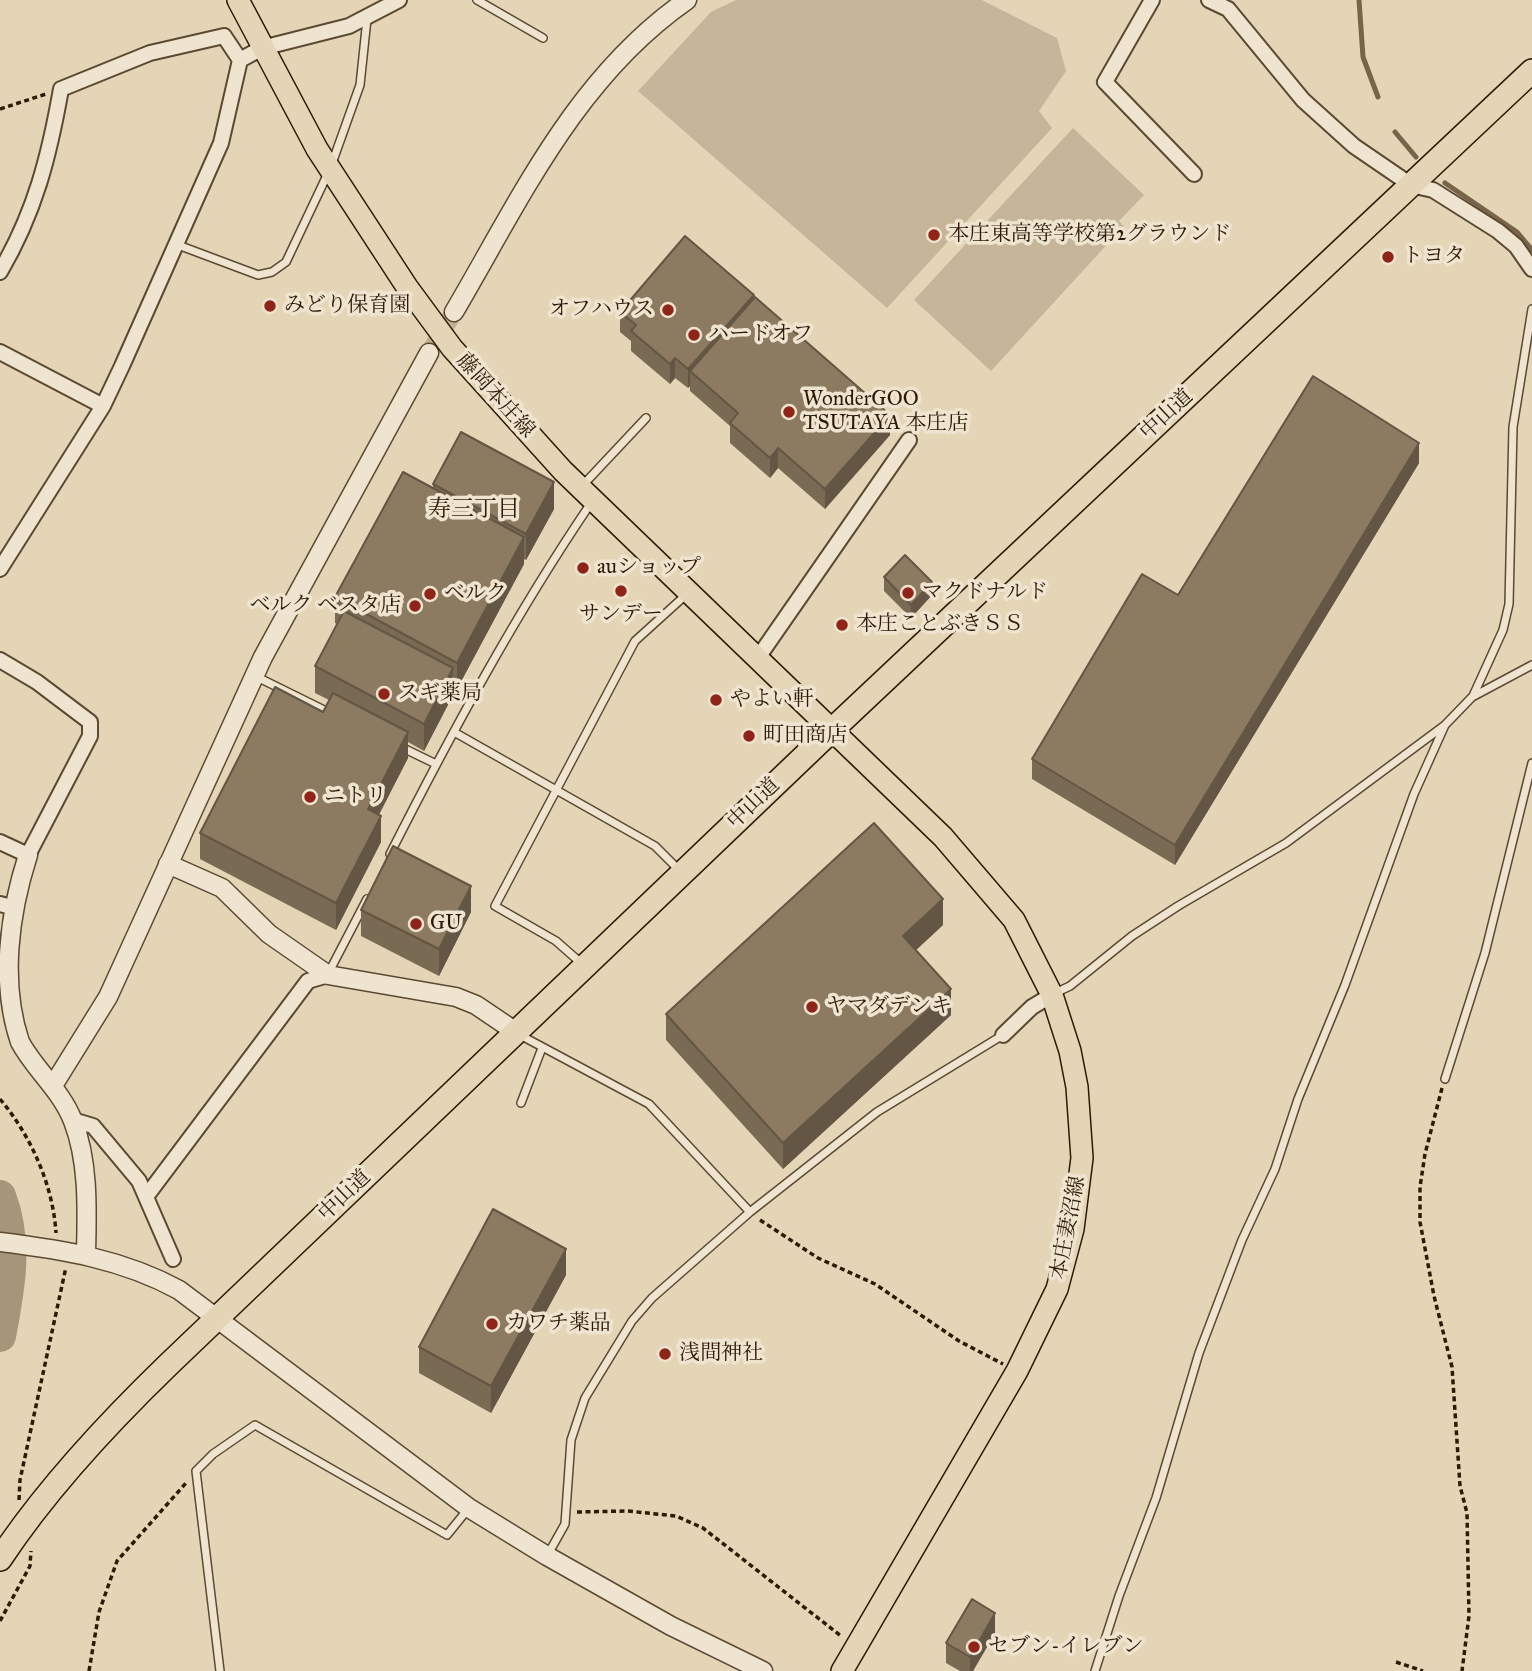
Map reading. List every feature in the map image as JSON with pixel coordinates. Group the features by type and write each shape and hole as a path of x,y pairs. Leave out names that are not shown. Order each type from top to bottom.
{"highway":[{"name":"中山道","path":"12,1542 117,1415 217,1318 832,730 1532,71"}],"main road":[{"name":"藤岡本庄線","path":"238,0 330,169 407,287 452,348 587,494 832,730"},
{"name":"本庄妻沼線","path":"832,730 943,837 1014,920 1052,995 1070,1051 1077,1087 1082,1158 1079,1197 1057,1289 1017,1371 855,1644 842,1671"}],"street":[{"path":"240,60 262,48 367,19 399,0"},
{"path":"454,312 554,141 591,88 650,26 687,0"},
{"path":"1152,0 1105,82 1194,174"},
{"path":"1209,0 1228,9 1303,100 1353,146 1411,185 1433,190 1498,231 1516,246 1532,268"},
{"path":"0,272 14,248 48,159 61,89 150,53 224,36 240,60 221,143 178,245 103,406 0,569"},
{"path":"0,352 103,406"},
{"path":"54,1084 108,997 254,675 429,353"},
{"path":"757,659 909,440"},
{"path":"0,660 37,682 90,722 90,736 28,855 5,906 5,987 11,1015 20,1042 54,1084 73,1119 83,1162 70,1251"},
{"path":"0,842 28,855"},
{"path":"168,864 222,888 270,934 328,975 476,1004 516,1032"},
{"path":"148,1194 308,981 328,975"},
{"path":"1003,1035 1032,1007 1052,995"},
{"path":"73,1119 93,1126 148,1194 173,1259"},
{"path":"0,1242 70,1251 160,1279 199,1302 469,1508 547,1556 671,1626 763,1671"}],"lane":[{"path":"477,0 543,38"},
{"path":"178,245 258,275 272,272 286,262 330,169 360,85 367,19"},
{"path":"1473,696 1503,630 1508,604 1513,426 1532,309"},
{"path":"384,866 436,764 587,494 646,418"},
{"path":"585,967 556,940 495,906 635,641 688,593"},
{"path":"1052,995 1070,986 1132,936 1178,906 1286,843 1445,725 1473,696 1532,665"},
{"path":"254,675 337,716"},
{"path":"1095,1671 1119,1596 1156,1498 1199,1353 1242,1240 1275,1169 1298,1099 1345,985 1414,794 1445,725"},
{"path":"454,732 557,788 654,846 683,873"},
{"path":"397,745 436,764"},
{"path":"1445,1079 1485,953 1532,763"},
{"path":"328,975 371,890"},
{"path":"516,1032 649,1104 750,1212"},
{"path":"547,1556 565,1524 571,1440 585,1398 625,1332 652,1298 750,1212 877,1112 1003,1035"},
{"path":"521,1103 542,1048"},
{"path":"220,1671 196,1471 214,1454 255,1425 447,1535 469,1508"}],"path":[{"path":"0,109 61,89"},
{"path":"1445,1079 1425,1154 1420,1187 1420,1222 1434,1296 1452,1367 1460,1486 1467,1513 1469,1616 1462,1671"},
{"path":"0,1099 12,1113 42,1172 55,1215 70,1251 20,1480 19,1510 12,1542 30,1544 30,1566 0,1621"},
{"path":"750,1212 778,1234 818,1258 875,1284 959,1341 1017,1371"},
{"path":"89,1671 99,1612 117,1561 196,1471"},
{"path":"565,1512 640,1512 676,1516 703,1528 855,1644"},
{"path":"1396,1662 1423,1671"}],"shaded area":[{"path":"736,0 982,0 1057,38 1066,71 1039,111 1052,128 887,308 638,91 711,12"},
{"path":"1073,128 1144,195 1119,221 1124,226 991,371 914,300"}],"building":[{"path":"685,236 754,295 688,369 675,358 670,364 631,331 636,325 620,312"},
{"name":"WonderGOO TSUTAYA 本庄店","path":"755,297 890,415 825,489 778,448 770,458 730,423 738,413 690,371"},
{"path":"1313,376 1419,443 1175,845 1032,759 1142,574 1178,595"},
{"path":"461,432 554,482 526,534 433,484"},
{"name":"ベルク","path":"403,472 524,537 457,663 335,597"},
{"path":"905,555 932,582 911,605 884,577"},
{"path":"344,611 453,668 424,724 315,666"},
{"name":"ニトリ","path":"275,687 323,712 333,693 408,732 368,809 381,816 336,903 200,833"},
{"path":"874,823 943,899 903,936 951,989 783,1143 666,1014"},
{"path":"393,846 471,886 439,949 361,910"},
{"name":"カワチ薬品","path":"493,1209 566,1249 491,1386 419,1347"},
{"path":"972,1599 995,1613 970,1657 946,1643"}],"waterway":[{"path":"1359,0 1363,57 1378,97"},
{"path":"1395,132 1416,157"},
{"path":"1445,183 1517,232 1532,250"},
{"path":"0,1196 6,1214 10,1249 9,1283 0,1336"}],"tunnel":[{"path":"429,353 454,312"}],"place":[{"name":"本庄東高等学校第2グラウンド","path":"934,235"},
{"name":"トヨタ","path":"1388,257"},
{"name":"みどり保育園","path":"270,306"},
{"name":"オフハウス","path":"668,310"},
{"name":"ハードオフ","path":"694,335"},
{"name":"WonderGOO TSUTAYA 本庄店","path":"789,412"},
{"name":"auショップ","path":"583,568"},
{"name":"サンデー","path":"621,591"},
{"name":"マクドナルド","path":"908,593"},
{"name":"ベルク","path":"430,594"},
{"name":"ベルク ベスタ店","path":"415,606"},
{"name":"本庄ことぶきＳＳ","path":"842,625"},
{"name":"スギ薬局","path":"384,694"},
{"name":"やよい軒","path":"716,700"},
{"name":"町田商店","path":"749,736"},
{"name":"ニトリ","path":"310,797"},
{"name":"GU","path":"416,924"},
{"name":"ヤマダデンキ","path":"812,1007"},
{"name":"カワチ薬品","path":"492,1324"},
{"name":"浅間神社","path":"665,1354"},
{"name":"セブン-イレブン","path":"974,1647"}],"district":[{"name":"寿三丁目","path":"474,510"}]}
